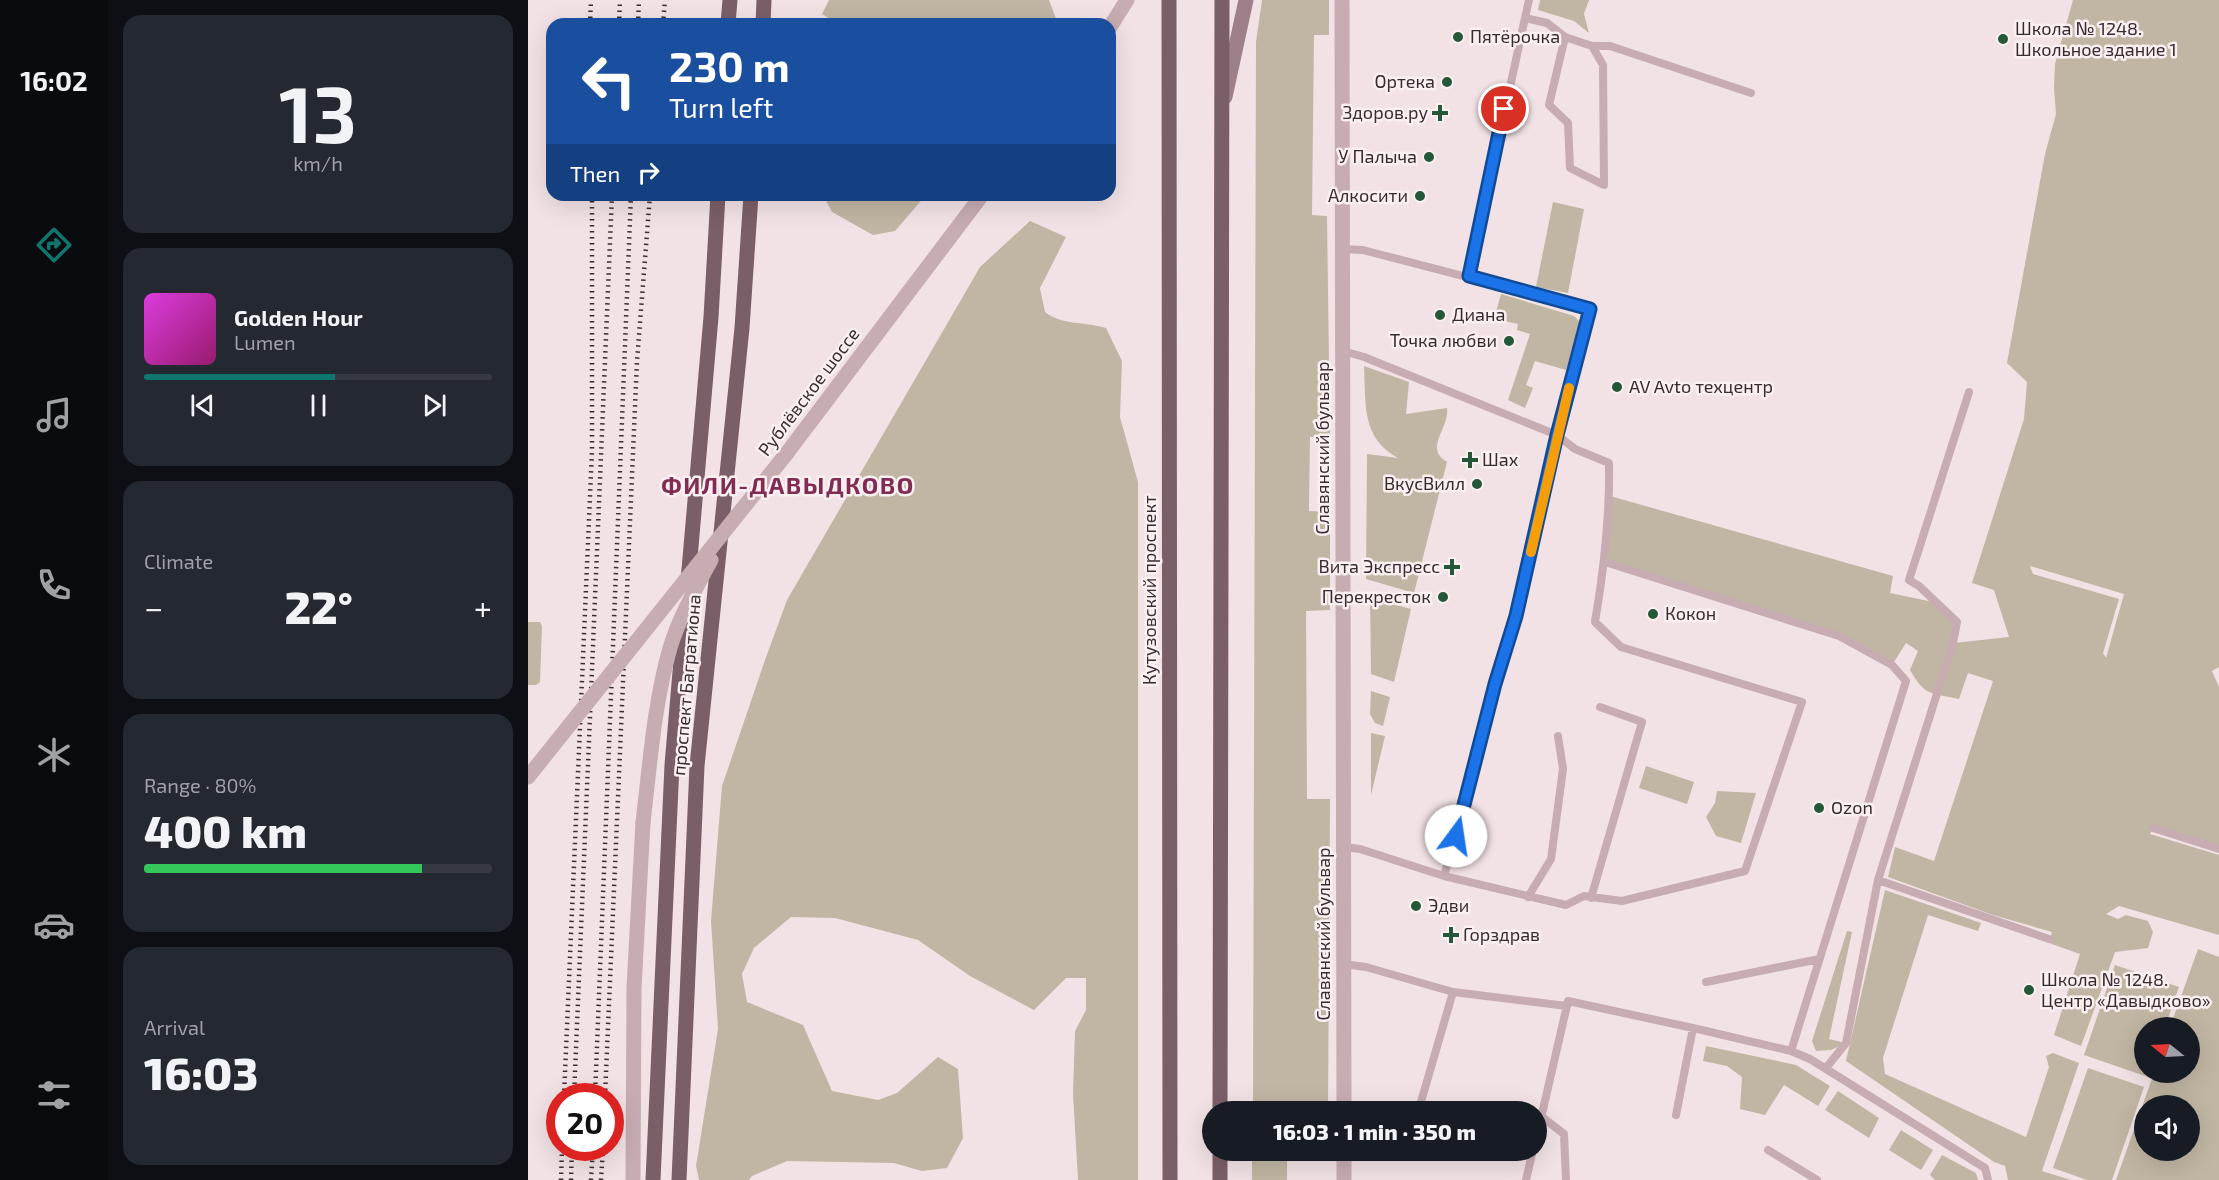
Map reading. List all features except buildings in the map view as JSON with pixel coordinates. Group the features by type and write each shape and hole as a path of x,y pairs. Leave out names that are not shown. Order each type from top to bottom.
{"main road":[{"path":"728,18 729,0"},
{"path":"763,18 764,0"},
{"name":"Кутузовский проспект","path":"1169,0 1169,1178"},
{"path":"1220,1101 1222,0"},
{"path":"1223,105 1246,0"},
{"name":"проспект Багратиона","path":"653,1180 672,765 710,329 718,201"},
{"name":"проспект Багратиона","path":"679,1180 697,766 742,328 751,201"},
{"path":"1220,1161 1220,1180"}],"street":[{"path":"1116,18 1127,0"},
{"name":"Славянский бульвар","path":"1342,0 1344,1101"},
{"name":"Рублёвское шоссе","path":"528,777 787,453 977,201"},
{"path":"633,1180 634,988 644,822 653,731 671,647 694,592 731,523"},
{"path":"1344,1161 1344,1180"}],"lane":[{"path":"1469,276 1529,0"},
{"path":"1525,18 1547,23 1565,37 1592,46 1610,46 1751,93"},
{"path":"1565,37 1550,105 1568,123 1570,168 1604,185 1603,65 1592,46"},
{"path":"1342,249 1363,250 1590,309 1557,435 1516,616 1444,876"},
{"path":"1342,351 1364,357 1557,435 1575,449 1609,463 1610,496 1605,562 1596,622 1621,647 1802,702 1745,871 1622,901 1584,896 1566,905 1444,876 1360,849 1344,847"},
{"path":"1826,1068 1846,1043 1878,880 1958,622 1919,586 1909,580 1969,392"},
{"path":"1605,562 1839,636 1892,665 1906,681 1791,1051"},
{"path":"1592,898 1642,722 1599,707"},
{"path":"1528,897 1551,859 1563,769 1558,736"},
{"path":"2153,828 2219,849"},
{"path":"1878,880 2049,939"},
{"path":"1706,982 1819,959"},
{"path":"1343,964 1366,967 1453,992 1567,1006"},
{"path":"1421,1101 1453,992"},
{"path":"1546,1101 1568,1001 1791,1051 1826,1068 1985,1168 1988,1180"},
{"path":"1676,1115 1693,1028"},
{"path":"1547,1121 1564,1134 1566,1180"},
{"path":"1768,1150 1818,1180"},
{"path":"1526,1180 1530,1161"}],"shaded area":[{"path":"829,0 1049,0 1056,18 828,18 822,14"},
{"path":"1262,0 1329,0 1329,35 1314,35 1312,215 1327,216 1330,437 1310,437 1309,511 1330,512 1330,610 1306,611 1307,799 1330,799 1328,1101 1253,1101 1256,42"},
{"path":"1540,0 1589,0 1584,14 1589,33 1574,21 1538,10"},
{"path":"2073,0 2219,0 2219,667 2212,671 2219,687 2219,847 2153,828 2150,834 2219,855 2219,935 2119,906 2106,914 2118,919 2126,915 2148,921 2153,932 2148,948 2115,952 2081,1046 2054,1035 2080,954 2049,943 2052,932 1993,915 1888,877 1895,847 1934,861 1993,681 1968,673 1959,699 1935,694 1924,689 1910,670 1918,651 1906,643 1892,665 1839,636 1605,562 1610,496 1893,576 1890,593 1938,603 1957,622 1954,643 2009,637 1994,590 1972,583 2024,419 2027,382 2007,363 2045,154 2056,114 2055,64","holes":["2030,566 2124,594 2106,658 2103,653 2119,599 2033,574"]},
{"path":"826,201 921,201 895,231 873,235 832,212"},
{"path":"1553,202 1584,209 1568,293 1536,287"},
{"path":"1030,221 1066,237 1040,288 1045,312 1066,321 1106,328 1122,361 1120,417 1138,482 1138,1180 1078,1180 1073,1094 1075,1031 1086,1010 1086,978 1066,978 1034,1010 970,976 918,940 835,918 791,917 754,948 742,974 747,1002 803,1025 832,1091 878,1100 897,1093 938,1057 958,1069 963,1138 947,1168 922,1171 894,1163 787,1161 752,1176 749,1180 699,1180 696,1166 718,1029 711,921 722,786 765,660 787,600 980,267"},
{"path":"1501,294 1574,316 1580,322 1566,370 1535,361 1526,385 1533,388 1525,408 1508,400 1530,334 1517,330 1518,324 1494,319"},
{"path":"1364,366 1409,382 1406,414 1447,408 1437,450 1447,462 1414,593 1366,579 1367,454 1398,458 1377,441 1372,430 1366,407"},
{"path":"1370,598 1411,609 1394,682 1371,674"},
{"path":"528,622 540,622 542,626 540,682 536,685 528,685"},
{"path":"1371,691 1390,697 1383,726 1375,723 1370,714"},
{"path":"1371,733 1385,736 1371,795"},
{"path":"1646,766 1694,782 1687,804 1639,788"},
{"path":"1717,791 1756,793 1741,843 1716,836 1706,817 1715,803"},
{"path":"1885,890 1981,923 1978,931 1928,915 1883,1058 1885,1074 2026,1137 2049,1067 2046,1056 2053,1053 2079,1063 2042,1171 2071,1180 2008,1180 2005,1166 1994,1162 1846,1061"},
{"path":"1847,931 1852,932 1829,1039 1846,1043 1831,1050 1816,1051 1812,1041"},
{"path":"2198,949 2219,957 2219,1180 2116,1180 2134,1129 2134,1161 2200,1161 2200,1095 2146,1095 2150,1083 2200,1083 2200,1017 2174,1017"},
{"path":"2115,965 2179,987 2168,1017 2134,1017 2134,1072 2084,1055"},
{"path":"1706,1046 1796,1065 1830,1086 1818,1106 1784,1085 1765,1115 1740,1109 1742,1077 1727,1066 1703,1061"},
{"path":"2088,1068 2144,1087 2141,1095 2134,1095 2134,1116 2112,1180 2087,1180 2053,1168"},
{"path":"1838,1091 1879,1118 1869,1138 1825,1110"},
{"path":"1901,1130 1933,1150 1921,1170 1889,1150"},
{"path":"1942,1155 1976,1173 1978,1180 1935,1180 1930,1175"},
{"path":"1252,1161 1287,1161 1287,1180 1252,1180"}],"railway":[{"path":"590,18 591,0"},
{"path":"619,18 620,0"},
{"path":"638,18 639,0"},
{"path":"664,18 665,0"},
{"path":"565,1083 592,450 592,201"},
{"path":"575,1083 612,201"},
{"path":"596,1083 631,201"},
{"path":"606,1083 637,361 650,201"},
{"path":"561,1180 562,1161"},
{"path":"571,1180 572,1161"},
{"path":"591,1180 592,1161"},
{"path":"601,1180 602,1161"}],"slow traffic":[{"path":"1531,552 1569,388"}],"place":[{"name":"Пятёрочка","path":"1458,37"},
{"name":"Школа № 1248. Школьное здание 1","path":"2003,39"},
{"name":"Ортека","path":"1447,82"},
{"name":"Здоров.ру","path":"1440,113"},
{"name":"У Палыча","path":"1429,157"},
{"name":"Алкосити","path":"1420,196"},
{"name":"Диана","path":"1440,315"},
{"name":"Точка любви","path":"1509,341"},
{"name":"AV Avto техцентр","path":"1617,387"},
{"name":"Шах","path":"1470,460"},
{"name":"ВкусВилл","path":"1477,484"},
{"name":"Вита Экспресс","path":"1452,567"},
{"name":"Перекресток","path":"1443,597"},
{"name":"Кокон","path":"1653,614"},
{"name":"Ozon","path":"1819,808"},
{"name":"Эдви","path":"1416,906"},
{"name":"Горздрав","path":"1451,935"},
{"name":"Школа № 1248. Центр «Давыдково»","path":"2029,990"}],"district":[{"name":"ФИЛИ-ДАВЫДКОВО","path":"788,486"}],"route":[{"path":"1456,836 1495,684 1516,616 1557,435 1590,309 1469,276 1504,109"}]}
